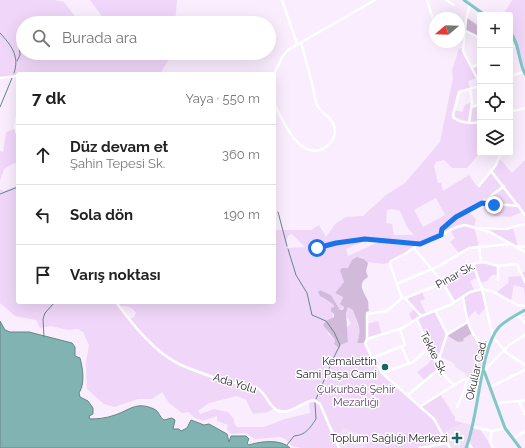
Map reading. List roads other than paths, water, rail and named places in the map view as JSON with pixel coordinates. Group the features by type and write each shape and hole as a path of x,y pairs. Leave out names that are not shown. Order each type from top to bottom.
{"main road":[{"path":"464,0 481,12"},
{"path":"513,38 517,45 524,73"},
{"name":"Okullar Cad.","path":"466,448 473,427 488,350 493,337 499,327 525,310"},
{"path":"484,371 505,428 520,448"},
{"path":"480,391 484,387 490,387"}],"street":[{"path":"282,0 297,44"},
{"path":"275,72 282,57 297,44 376,0"},
{"path":"428,0 431,12"},
{"path":"446,0 454,5"},
{"path":"465,26 470,4"},
{"path":"465,30 477,36"},
{"path":"276,107 289,132 302,147 314,151 320,150 329,144 335,136 335,126 332,120 318,106 301,42"},
{"path":"513,46 517,45"},
{"path":"463,48 463,51 480,84"},
{"path":"472,67 477,65"},
{"path":"513,75 524,73"},
{"path":"0,78 16,76"},
{"path":"477,86 459,92 453,115 454,118 459,121 469,123 477,122"},
{"path":"469,123 472,107 470,89"},
{"path":"472,107 477,105"},
{"path":"513,111 525,108"},
{"path":"478,186 500,160 501,156"},
{"path":"491,171 525,215"},
{"path":"441,235 442,229 456,217 482,203 504,186"},
{"path":"482,203 519,206"},
{"path":"421,316 404,298 397,284 390,264 391,261 420,244 462,226 506,229 525,224"},
{"path":"476,228 490,232 525,252"},
{"path":"317,248 336,243 365,239 420,244"},
{"path":"397,284 431,270 462,251 479,246 510,244"},
{"path":"479,246 481,262"},
{"path":"515,246 525,247"},
{"path":"414,248 443,283 454,302"},
{"name":"Pınar Sk.","path":"367,339 366,314 387,311 404,298 443,283 461,270 473,264 481,262 498,266 517,264 525,282"},
{"path":"473,264 482,289 493,337 513,358 525,365"},
{"path":"498,266 498,280"},
{"path":"450,448 437,424 421,406 382,373 366,346 367,339 400,329 417,320 421,316 454,302 470,292 482,289 494,292 517,305 525,306"},
{"path":"463,297 468,322 475,339 488,350"},
{"name":"Ada Yolu","path":"118,304 148,341 180,365 231,383 258,389 264,394 274,408 279,411 286,412 306,402 314,400 320,404 339,448"},
{"path":"435,310 447,334 438,362"},
{"path":"515,316 520,317 525,323"},
{"name":"Tekke Sk.","path":"417,320 440,368 448,381 454,384"},
{"path":"447,334 450,334 468,322"},
{"path":"372,358 402,347 405,343 400,329"},
{"path":"484,371 504,350 524,335"},
{"path":"402,347 409,364"},
{"path":"382,373 409,364 416,360 430,347"},
{"path":"408,395 440,368"},
{"path":"490,387 525,370"},
{"path":"421,406 454,384 467,378 483,376"},
{"path":"457,407 464,391 467,378"},
{"path":"497,404 510,400 519,402 525,400"},
{"path":"519,402 525,414"},
{"path":"473,427 492,431 505,428"},
{"path":"492,431 490,442 494,448"},
{"path":"513,439 525,431"},
{"path":"419,448 447,442"},
{"path":"468,443 472,448"}],"waterway":[{"path":"0,33 11,46 15,56 16,67 14,73"},
{"path":"0,107 12,78"},
{"path":"0,194 16,188"},
{"path":"278,212 287,246"},
{"path":"288,249 296,275 307,293 312,315 326,321 334,332 340,345 332,361"},
{"path":"44,337 43,319 45,313 53,304"},
{"path":"316,399 331,364"},
{"path":"287,445 294,436 305,433 310,428 316,419 315,403"}],"place":[{"name":"Kemalettin Sami Paşa Cami","path":"385,367"},
{"name":"Toplum Sağlığı Merkezi","path":"457,438"}],"park label":[{"name":"Çukurbağ Şehir Mezarlığı","path":"356,395"}]}
